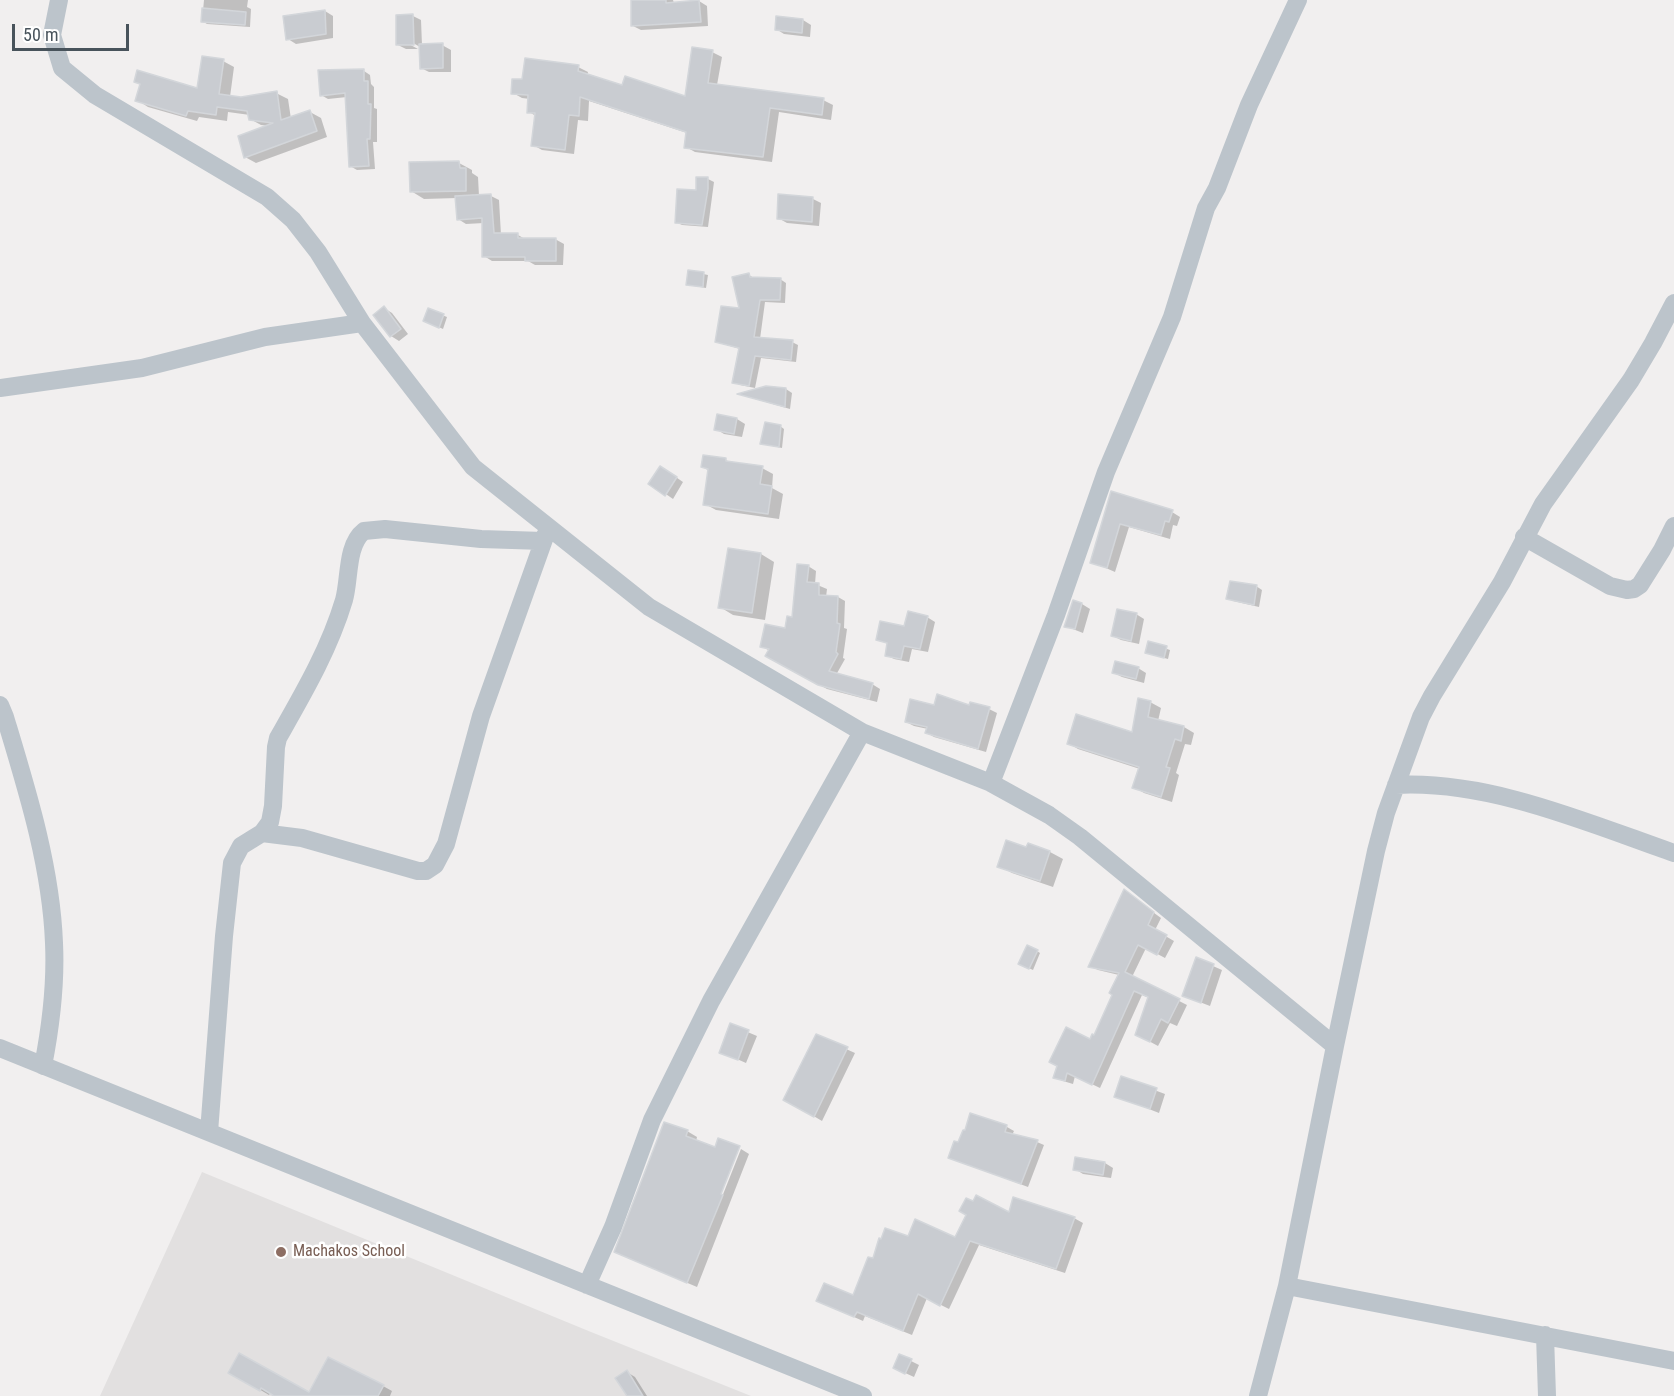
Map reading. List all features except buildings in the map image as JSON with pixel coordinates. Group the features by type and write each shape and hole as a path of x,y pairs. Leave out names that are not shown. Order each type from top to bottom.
{"street":[{"path":"59,0 52,35 62,68 95,95 267,197 293,220 318,252 362,323 473,467 546,534 649,607 862,732 991,783 1049,815 1080,837 1335,1046"},
{"path":"991,783 1056,615 1106,472 1172,317 1206,208 1217,188 1249,105 1298,0"},
{"path":"1258,1396 1287,1286 1376,851 1386,813 1417,726 1432,696 1502,582 1524,537 1563,473 1631,380 1674,303"},
{"path":"0,388 142,368 265,338 362,323"},
{"path":"1524,537 1610,586 1627,590 1640,585 1673,529"},
{"path":"209,1132 232,862 241,846 262,833 270,822 278,738 311,680 333,633 347,585 353,549 360,535 371,530 480,539 546,534"},
{"path":"262,833 302,838 418,871 426,871 435,865 446,844 481,716 546,534"},
{"path":"0,705 28,795 41,847 51,907 54,978 52,1017 44,1066"},
{"path":"587,1285 613,1227 652,1120 711,1001 862,732"},
{"path":"1396,785 1442,785 1496,795 1674,853"},
{"path":"0,1048 863,1396"},
{"path":"1287,1286 1674,1361"},
{"path":"1545,1335 1547,1396"}],"shaded area":[{"name":"Machakos School","path":"202,1172 591,1332 751,1396 100,1396"}],"place":[{"name":"Machakos School","path":"281,1252"}]}
